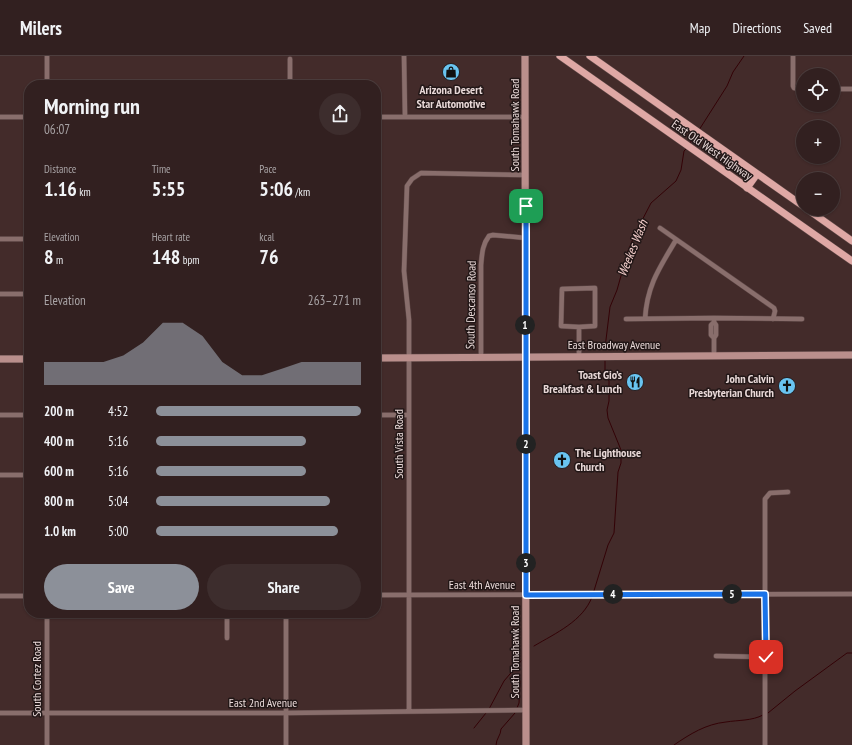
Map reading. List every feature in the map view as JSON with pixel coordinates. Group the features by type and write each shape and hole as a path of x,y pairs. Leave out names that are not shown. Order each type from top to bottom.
{"main road":[{"name":"South Tomahawk Road","path":"525,56 526,745"},
{"name":"East Old West Highway","path":"560,56 852,261"},
{"name":"East Old West Highway","path":"590,56 796,201"},
{"path":"747,188 757,174"},
{"path":"817,216 852,240"},
{"name":"East Broadway Avenue","path":"381,358 852,355"},
{"path":"0,359 24,359"}],"street":[{"path":"47,56 47,80"},
{"path":"404,56 405,116"},
{"path":"793,56 794,88 796,88"},
{"path":"290,59 290,80"},
{"path":"840,89 852,89"},
{"path":"381,116 526,117"},
{"path":"0,117 24,117"},
{"name":"South Vista Road","path":"409,712 409,320 404,270 407,186 412,179 421,173 526,175"},
{"path":"660,228 774,308 775,311 773,318"},
{"name":"South Descanso Road","path":"481,358 482,252 489,236 504,235 526,238"},
{"path":"0,239 24,239"},
{"path":"646,319 646,305 654,278 676,240"},
{"path":"595,288 595,326 579,327 561,326 562,289 595,288"},
{"path":"0,294 24,294"},
{"path":"626,319 802,319"},
{"path":"714,320 716,325 714,356"},
{"path":"579,327 579,356"},
{"path":"0,414 24,415"},
{"path":"381,415 408,415"},
{"path":"0,475 24,475"},
{"path":"765,745 765,499 770,493 788,492"},
{"name":"East 4th Avenue","path":"381,595 852,594"},
{"path":"0,596 24,596"},
{"name":"South Cortez Road","path":"47,618 47,745"},
{"path":"227,618 227,638"},
{"path":"286,618 286,745"},
{"path":"716,656 766,657"},
{"name":"East 2nd Avenue","path":"0,713 286,713 526,710"}],"waterway":[{"name":"Weekes Wash","path":"699,130 744,56"},
{"name":"Weekes Wash","path":"690,143 696,134"},
{"name":"Weekes Wash","path":"605,348 610,307 617,290 628,251 651,203 676,181 681,170 684,151 686,149"},
{"name":"Weekes Wash","path":"593,594 608,545 614,533 618,472 621,463 621,450 608,418 607,410 609,401 609,381 605,373 605,361"},
{"name":"Weekes Wash","path":"534,646 568,626 582,613 592,597"},
{"path":"768,713 847,653 852,653"},
{"path":"489,709 504,681 521,661"},
{"name":"Weekes Wash","path":"517,708 519,703 520,681"},
{"path":"474,728 486,713"},
{"name":"Weekes Wash","path":"496,745 501,729 515,713"},
{"path":"674,745 692,733 705,727 719,723 750,719 763,715"}],"place":[{"name":"Arizona Desert Star Automotive","path":"451,72"},
{"name":"Toast Gio’s Breakfast & Lunch","path":"635,382"},
{"name":"John Calvin Presbyterian Church","path":"787,386"},
{"name":"The Lighthouse Church","path":"562,460"}],"route":[{"path":"526,206 526,595 765,594 766,657"}]}
